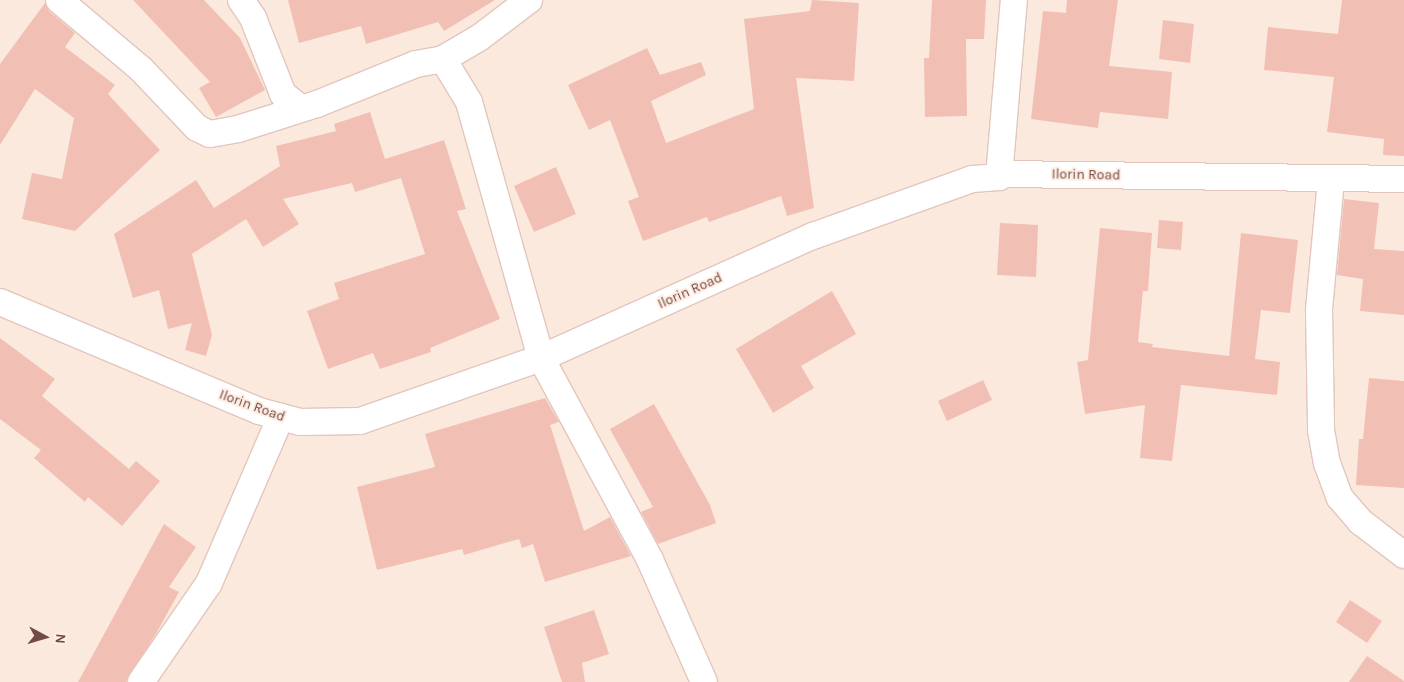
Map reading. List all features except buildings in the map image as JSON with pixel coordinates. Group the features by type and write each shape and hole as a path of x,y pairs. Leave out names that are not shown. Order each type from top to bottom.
{"street":[{"path":"60,0 141,69 197,128 210,134 238,129 300,108 416,64 443,59 479,38 529,0"},
{"path":"241,0 253,18 283,94 300,108"},
{"path":"999,177 1014,0"},
{"path":"443,59 469,102 541,358 650,560 704,682"},
{"name":"Ilorin Road","path":"0,302 250,408 300,422 360,420 541,358 813,236 972,179 999,177 1000,174 1404,180"},
{"path":"1331,180 1319,310 1322,430 1327,463 1340,498 1361,522 1404,555"},
{"path":"141,682 209,583 281,417"}]}
